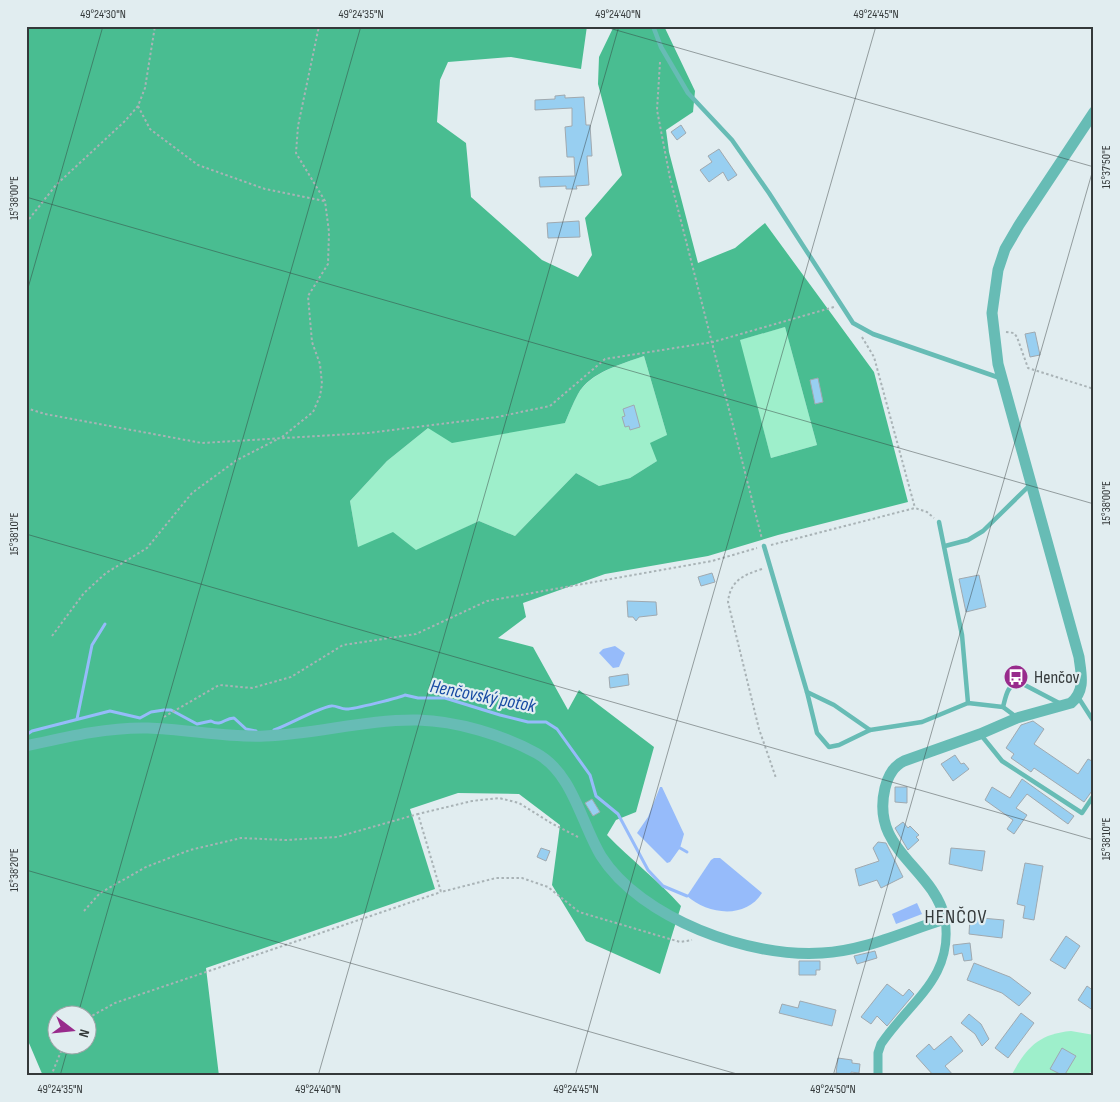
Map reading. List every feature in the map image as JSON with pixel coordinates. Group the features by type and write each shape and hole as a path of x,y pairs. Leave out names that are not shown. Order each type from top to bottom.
{"street":[{"path":"878,1076 878,1053 881,1044 889,1032 928,988 940,968 947,941 945,919 939,902 929,886 890,837 884,824 882,801 888,777 898,764 980,734 1017,718 1071,703 1078,697 1082,678 1079,657 1031,484 993,333 994,292 1005,249 1019,224 1094,112"},
{"path":"26,746 88,733 144,728 264,736 382,722 419,720 454,725 500,738 538,754 548,762 566,784 594,844 622,883 647,904 686,924 770,951 824,953 864,947 945,919"}],"lane":[{"path":"653,26 661,47 688,92 732,140 769,193 853,323 873,334 1003,378"},
{"path":"946,546 968,540 983,531 1031,484"},
{"path":"939,522 946,546 962,635 968,703"},
{"path":"764,546 817,732 829,747 839,745 870,730 922,722 968,703 1003,707 1017,718"},
{"path":"1003,707 1008,688 1012,684 1019,682 1062,704"},
{"path":"807,692 834,705 870,730"},
{"path":"1078,697 1094,722"},
{"path":"980,734 1002,761 1082,813 1094,795"}],"path":[{"path":"26,223 56,185 125,121 138,106 145,88 155,26"},
{"path":"52,636 84,594 106,573 147,548 192,494 237,460 281,438 313,412 320,396 322,384 320,364 312,342 308,296 328,264 329,232 325,201 296,153 298,126 319,26"},
{"path":"661,47 657,110 670,178 764,546"},
{"path":"138,106 150,129 198,165 265,189 325,201"},
{"path":"26,408 45,414 202,443 368,433 497,417 550,406 605,359 713,342 840,305"},
{"path":"853,323 874,357 915,508"},
{"path":"993,333 1008,332 1017,336 1028,368 1094,389"},
{"path":"161,719 220,685 252,688 291,677 344,646 416,634 487,601 712,561 915,508 927,512 939,522"},
{"path":"769,566 745,574 734,583 729,592 728,602 759,729 776,778"},
{"path":"84,911 100,893 146,867 190,850 241,838 286,840 337,837 472,800 498,798 519,803 551,823 594,844"},
{"path":"418,814 441,892"},
{"path":"98,1012 115,1003 441,892 496,878 522,878 548,887 579,912 680,942 698,938"},
{"path":"52,1076 60,1054"}],"green space":[{"path":"26,26 587,26 581,69 511,57 448,62 440,80 437,122 466,143 471,197 542,260 578,277 592,255 585,218 622,175 598,84 599,57 614,26 664,26 695,91 693,112 666,130 669,152 698,263 735,248 765,223 874,372 908,502 778,535 708,556 605,574 523,603 526,617 498,638 533,647 568,710 579,690 654,747 636,812 616,820 607,835 681,906 660,974 586,941 552,885 560,825 519,794 458,793 410,809 435,889 206,968 219,1076 43,1076 26,1036","holes":["785,327 817,445 771,458 740,340","644,356 667,435 650,443 657,461 630,478 599,486 576,473 515,536 479,521 416,550 393,532 358,547 350,501 387,461 428,428 452,443 565,423 578,394 590,380 598,374"]},
{"path":"785,327 817,445 771,458 739,340"},
{"path":"644,356 667,435 657,461 630,478 599,486 576,473 515,536 479,521 416,551 358,547 350,501 387,461 428,428 565,423 578,394 591,380 599,374"},
{"path":"1071,1031 1094,1035 1094,1070 1084,1076 1011,1076 1022,1058 1034,1044 1050,1035"}],"water":[{"path":"615,646 625,653 619,667 613,668 599,653 603,649"},
{"path":"660,787 662,787 684,834 680,848 670,862 667,863 637,833 648,817"},
{"path":"714,858 720,858 762,893 755,902 736,911 726,911 705,907 687,896"},
{"path":"917,903 922,914 896,924 892,914"}],"building":[{"path":"565,95 565,98 584,97 586,125 590,125 592,156 587,156 589,185 576,186 577,189 566,189 566,186 540,187 539,177 575,176 574,157 567,157 565,127 572,126 572,108 535,110 535,100 555,99 555,96"},
{"path":"681,125 686,133 677,140 671,132"},
{"path":"719,149 737,175 728,181 723,172 709,182 700,170 712,162 708,156"},
{"path":"579,221 580,237 548,238 547,223"},
{"path":"1035,332 1040,355 1030,357 1025,334"},
{"path":"818,378 823,402 815,404 810,380"},
{"path":"634,405 640,427 630,430 629,426 625,427 622,417 625,416 623,409"},
{"path":"712,573 715,582 701,586 698,577"},
{"path":"979,575 986,607 966,612 959,579"},
{"path":"627,601 656,602 657,615 639,617 636,621 633,617 628,617"},
{"path":"628,674 629,685 610,688 609,677"},
{"path":"1033,721 1044,729 1034,744 1078,774 1088,759 1094,762 1094,788 1084,802 1034,768 1031,772 1011,758 1014,754 1006,748 1021,725"},
{"path":"955,755 961,764 964,763 969,769 953,781 941,764"},
{"path":"1022,779 1074,816 1068,824 1027,794 1016,808 1027,815 1014,834 1007,829 1013,820 985,800 992,787 1010,798"},
{"path":"895,787 907,787 907,803 895,802"},
{"path":"592,799 600,812 593,816 585,803"},
{"path":"903,822 908,828 910,826 919,835 916,837 919,840 908,850 895,828"},
{"path":"878,842 886,843 903,877 881,888 877,880 859,886 855,869 879,861 873,848"},
{"path":"541,848 550,851 546,861 537,857"},
{"path":"951,848 985,851 982,871 949,864"},
{"path":"1025,863 1043,866 1034,920 1023,918 1025,906 1017,904"},
{"path":"970,917 1004,920 1002,938 969,934"},
{"path":"1066,936 1080,946 1065,969 1050,960"},
{"path":"970,943 972,960 964,961 962,953 954,955 953,945"},
{"path":"875,951 877,958 857,964 854,956"},
{"path":"799,961 820,961 820,970 816,970 816,975 799,975"},
{"path":"974,963 1010,977 1031,993 1019,1006 1002,993 967,980"},
{"path":"887,984 903,996 909,989 914,994 887,1026 877,1016 871,1024 861,1017"},
{"path":"1087,986 1094,991 1094,1011 1078,1000"},
{"path":"800,1001 836,1010 832,1026 779,1013 782,1004 798,1008"},
{"path":"1021,1013 1034,1023 1008,1058 995,1048"},
{"path":"969,1014 981,1024 989,1039 982,1046 975,1034 961,1023"},
{"path":"951,1036 963,1051 945,1066 954,1076 934,1076 916,1056 929,1044 934,1050"},
{"path":"1062,1048 1076,1056 1064,1076 1050,1069"},
{"path":"838,1058 852,1060 852,1063 860,1064 859,1073 851,1072 851,1075 836,1073"}],"waterway":[{"path":"77,719 92,645 105,624"},
{"name":"Henčovský potok","path":"274,730 325,707 333,706 350,709 405,695 418,698 445,698 528,722 546,722 557,729 590,775 596,796 618,814 648,870 663,886 687,896"},
{"name":"Henčovský potok","path":"26,735 32,731 110,711 140,718 151,712 164,710 171,710 197,724 211,721 220,723 234,718 246,729 256,731"},
{"path":"680,848 687,852"}],"place":[{"name":"Henčov","path":"1016,677"}],"district":[{"name":"HENČOV","path":"956,916"}]}
